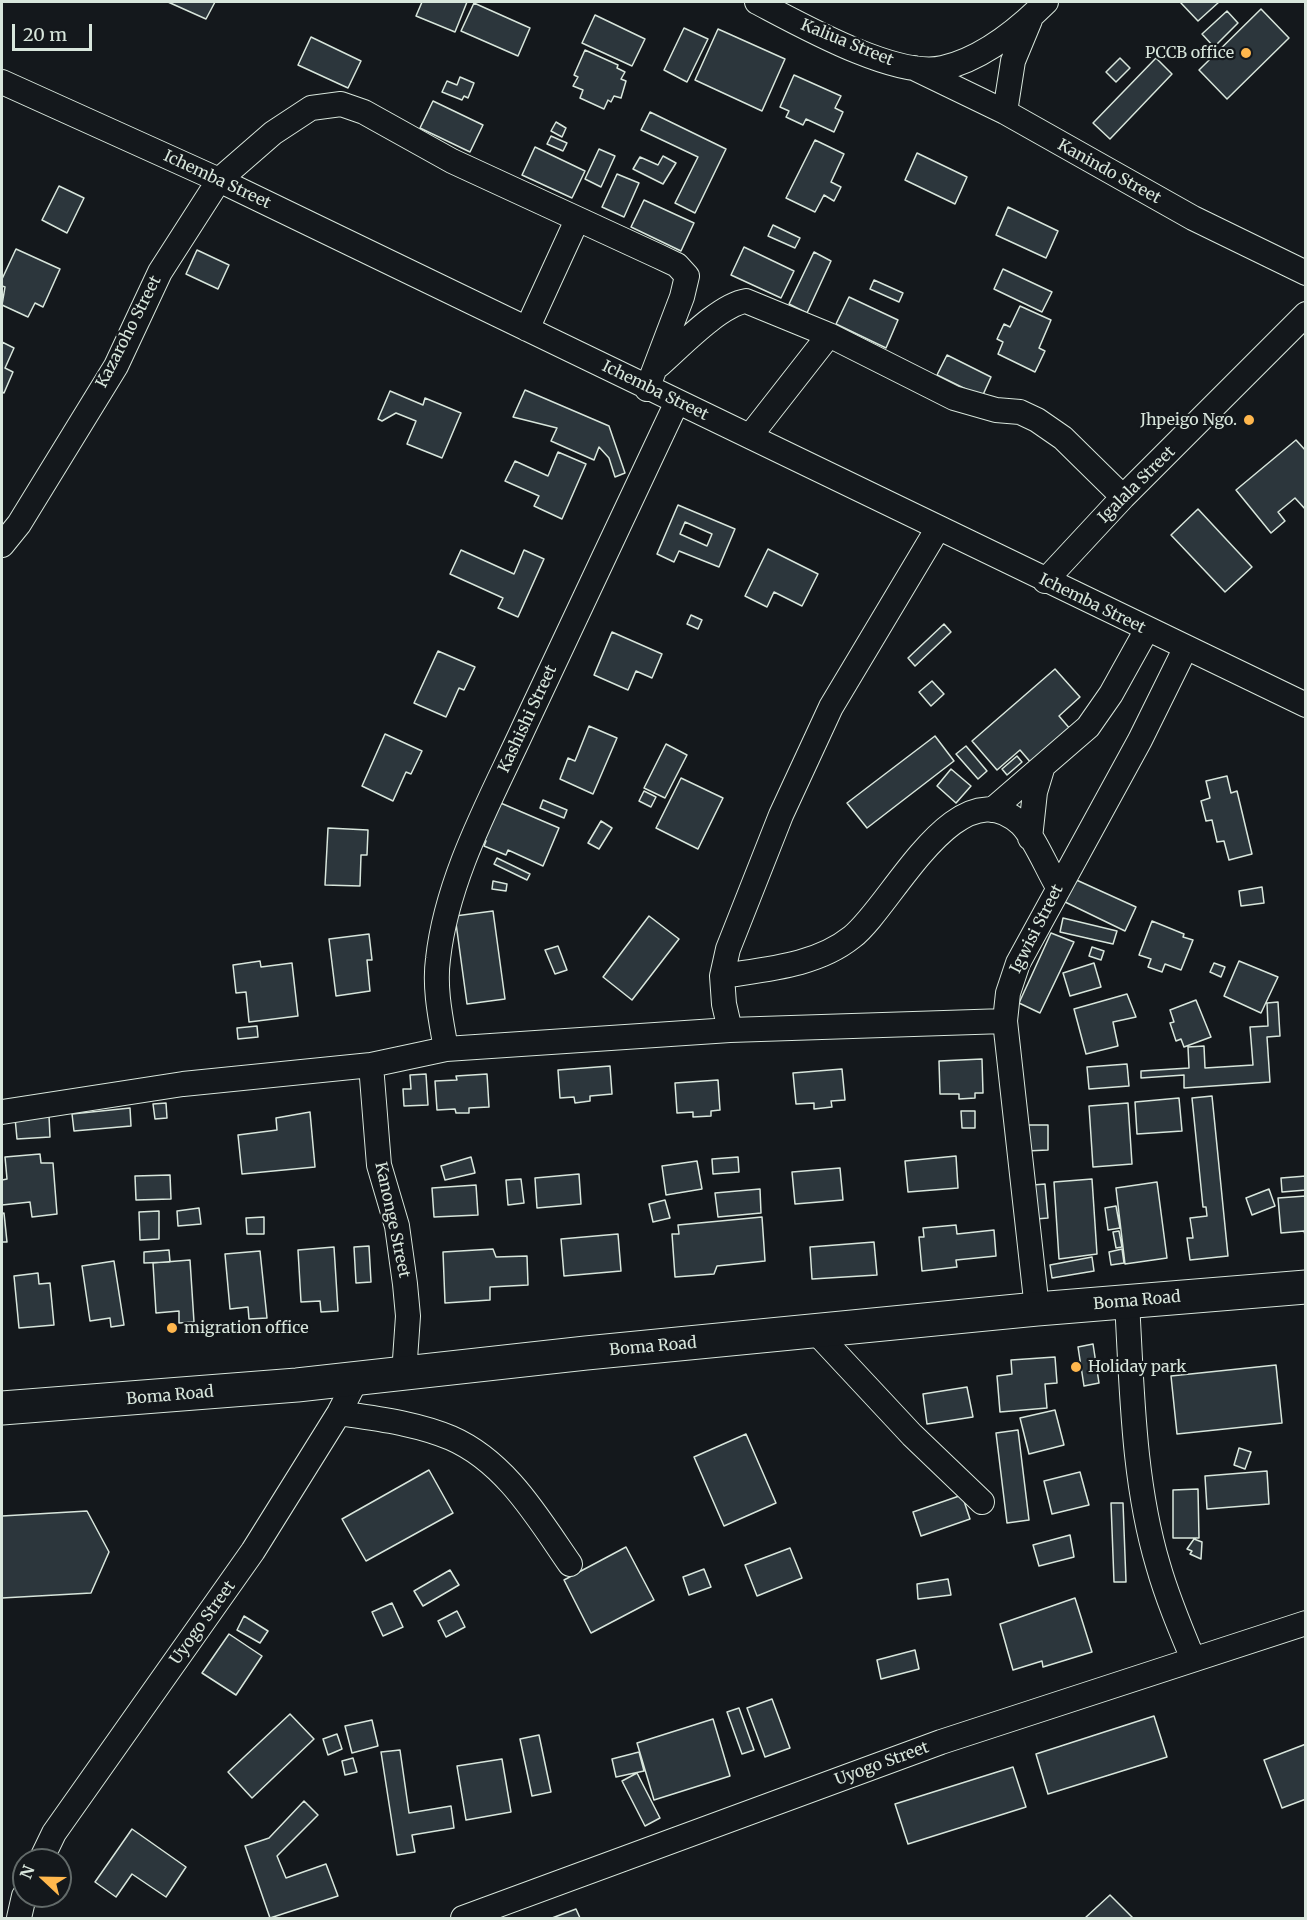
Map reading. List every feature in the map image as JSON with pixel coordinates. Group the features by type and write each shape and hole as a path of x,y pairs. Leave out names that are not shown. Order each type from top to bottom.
{"main road":[{"name":"Boma Road","path":"2,1408 356,1380 586,1353 1037,1309 1305,1287"}],"street":[{"name":"Kaliua Street","path":"756,2 806,27 883,60 914,68 943,68 996,43 1039,9"},
{"path":"1005,112 1013,61 1039,9"},
{"name":"Kanindo Street","path":"914,68 1005,112 1151,195 1305,273"},
{"name":"Ichemba Street","path":"2,82 219,180 527,329 652,379 676,404 750,436 1185,649 1305,705"},
{"name":"Kazaroho Street","path":"2,545 19,524 116,366 160,272 219,180 273,133 311,108 341,104 364,112 452,161 677,265 687,276 682,297 652,379"},
{"path":"527,329 577,220"},
{"path":"652,379 736,302 746,301 829,335 954,398 996,410 1020,412 1037,420 1063,438 1123,497"},
{"name":"Igalala Street","path":"1045,581 1123,497 1305,314"},
{"path":"750,436 829,335"},
{"name":"Kashishi Street","path":"446,1050 438,1002 437,960 444,922 456,883 493,796 676,404"},
{"path":"730,1030 724,1004 722,976 728,949 781,815 827,717 866,646 938,528"},
{"path":"992,810 1042,769 1100,712 1146,630"},
{"name":"Igwisi Street","path":"1037,1309 1005,1021 1008,993 1018,963 1140,740 1185,649"},
{"path":"1030,838 1035,792 1042,769"},
{"path":"722,976 796,963 826,954 852,938 875,916 918,856 937,835 957,819 978,810 992,810 1021,824 1058,887"},
{"path":"2,1112 183,1084 371,1065 446,1050 730,1030 1005,1021"},
{"name":"Kanonge Street","path":"371,1065 379,1165 396,1226 405,1284 408,1316 404,1374"},
{"path":"1127,1302 1134,1419 1144,1498 1157,1563 1173,1613 1193,1659"},
{"path":"815,1331 912,1435 982,1502"},
{"name":"Uyogo Street","path":"47,1848 54,1833 253,1551 339,1413 356,1380"},
{"path":"339,1413 407,1424 451,1438 475,1451 506,1478 570,1564"},
{"name":"Uyogo Street","path":"463,1918 941,1742 1305,1623"}],"building":[{"path":"168,2 215,2 206,19"},
{"path":"422,2 467,2 455,32 416,16"},
{"path":"1180,2 1219,2 1198,21"},
{"path":"474,3 530,28 518,56 461,31"},
{"path":"1261,9 1289,38 1227,99 1199,70"},
{"path":"1227,11 1238,23 1214,47 1202,34"},
{"path":"595,15 645,39 632,66 582,43"},
{"path":"684,28 708,39 687,82 664,70"},
{"path":"718,29 785,59 762,111 695,80"},
{"path":"311,37 361,61 348,88 298,65"},
{"path":"585,50 618,65 617,68 625,72 621,79 626,81 621,98 614,96 611,102 608,100 604,109 580,98 583,90 573,86 578,77 574,75"},
{"path":"1120,58 1130,68 1116,82 1106,72"},
{"path":"1156,58 1172,74 1110,139 1093,123"},
{"path":"794,75 841,96 835,108 843,112 834,132 806,119 803,125 786,117 789,111 780,107"},
{"path":"460,77 474,83 468,98 464,96 462,100 442,92 447,81 457,85"},
{"path":"433,101 483,125 470,152 420,128"},
{"path":"650,112 726,149 695,213 675,203 698,157 641,130"},
{"path":"556,122 566,128 562,137 551,131"},
{"path":"551,136 567,143 563,151 547,144"},
{"path":"815,140 844,154 831,182 841,187 834,201 824,195 815,212 786,198"},
{"path":"535,147 585,171 572,198 522,175"},
{"path":"599,149 615,156 601,187 585,179"},
{"path":"917,153 967,177 955,204 905,180"},
{"path":"663,156 676,163 663,184 633,169 640,157 658,165"},
{"path":"617,174 639,183 624,217 602,207"},
{"path":"59,186 84,198 67,233 42,220"},
{"path":"644,200 694,223 681,251 631,227"},
{"path":"1008,207 1058,231 1046,258 996,235"},
{"path":"773,225 800,238 795,248 768,236"},
{"path":"744,247 794,271 781,298 731,275"},
{"path":"16,249 60,269 43,307 35,303 28,317 2,305 5,287 2,286 2,279"},
{"path":"197,250 229,265 218,289 186,274"},
{"path":"814,252 831,261 807,313 789,304"},
{"path":"1003,269 1052,292 1042,312 994,289"},
{"path":"874,280 903,293 899,302 870,289"},
{"path":"849,297 898,320 886,348 836,324"},
{"path":"1020,306 1051,320 1039,348 1045,351 1035,372 998,354 1003,342 997,339 1004,324 1010,327"},
{"path":"2,342 14,348 5,368 13,372 4,393 2,392"},
{"path":"947,355 991,377 982,397 937,375"},
{"path":"525,390 609,426 625,473 615,477 609,458 599,447 594,460 551,441 557,428 513,417"},
{"path":"390,391 423,405 425,398 461,413 442,458 407,444 416,421 396,413 382,421 378,419"},
{"path":"1296,440 1306,451 1306,510 1295,498 1278,512 1285,521 1271,533 1236,490"},
{"path":"558,452 586,464 562,519 534,506 539,496 505,481 515,461 548,476"},
{"path":"678,505 735,529 719,567 679,551 674,562 657,554","holes":["685,522 712,534 707,546 680,534"]},
{"path":"1198,509 1252,567 1225,592 1171,535"},
{"path":"768,549 818,574 802,606 774,592 767,607 745,596"},
{"path":"461,550 514,574 524,550 544,559 518,617 498,608 503,598 450,574"},
{"path":"691,615 702,620 698,629 687,624"},
{"path":"944,624 951,632 915,666 908,658"},
{"path":"612,632 662,654 652,678 636,671 628,690 594,675"},
{"path":"438,651 475,667 464,690 459,688 446,717 414,703"},
{"path":"1055,669 1080,697 1059,716 1071,730 1032,764 1020,750 997,770 972,741"},
{"path":"932,681 944,694 931,706 919,692"},
{"path":"589,726 617,738 593,794 560,779 568,758 575,761"},
{"path":"385,734 422,751 411,774 406,772 393,801 362,786"},
{"path":"935,736 954,761 867,828 847,803"},
{"path":"666,744 687,755 665,798 644,788"},
{"path":"966,746 987,771 978,779 956,754"},
{"path":"1017,756 1022,762 1007,775 1002,769"},
{"path":"951,769 971,786 956,803 937,786"},
{"path":"1227,776 1231,793 1237,791 1252,854 1229,860 1224,841 1217,842 1212,820 1206,821 1201,801 1210,798 1206,781"},
{"path":"681,778 723,798 698,849 656,828"},
{"path":"644,791 656,797 651,807 639,801"},
{"path":"543,800 567,810 564,818 540,808"},
{"path":"496,801 559,828 543,866 508,850 506,855 484,846 486,841 480,838"},
{"path":"601,821 612,828 599,849 588,843"},
{"path":"328,828 368,830 367,855 361,855 360,886 325,885"},
{"path":"497,858 530,874 527,880 494,864"},
{"path":"1072,878 1136,907 1125,931 1063,901"},
{"path":"493,881 507,884 506,891 492,889"},
{"path":"1262,887 1264,903 1241,906 1239,891"},
{"path":"493,911 505,999 467,1004 455,916"},
{"path":"649,916 679,939 632,1000 603,977"},
{"path":"1063,918 1117,931 1113,944 1060,932"},
{"path":"1152,921 1193,940 1181,970 1165,964 1162,972 1148,967 1151,959 1139,955"},
{"path":"1051,933 1074,942 1040,1013 1019,1003"},
{"path":"369,934 372,960 367,960 370,991 336,996 329,939"},
{"path":"558,946 567,970 555,974 545,950"},
{"path":"1092,947 1104,951 1101,960 1089,956"},
{"path":"260,961 261,967 292,963 298,1016 249,1022 246,992 236,993 233,965"},
{"path":"1239,961 1278,977 1261,1013 1224,996"},
{"path":"1094,963 1101,987 1070,996 1063,973"},
{"path":"1214,963 1225,967 1221,977 1210,972"},
{"path":"1127,994 1136,1017 1113,1022 1118,1046 1086,1054 1074,1009"},
{"path":"1196,1000 1211,1037 1184,1047 1181,1039 1176,1041 1170,1023 1174,1022 1170,1010"},
{"path":"1278,1002 1280,1036 1267,1037 1270,1082 1184,1088 1184,1075 1141,1078 1141,1071 1189,1068 1188,1047 1204,1046 1205,1068 1253,1065 1250,1027 1268,1026 1267,1003"},
{"path":"257,1026 258,1037 238,1039 237,1028"},
{"path":"982,1059 983,1093 975,1093 975,1098 959,1099 959,1094 940,1094 939,1061"},
{"path":"1127,1064 1129,1086 1089,1089 1087,1067"},
{"path":"610,1066 612,1094 590,1096 590,1101 575,1103 574,1097 560,1098 558,1070"},
{"path":"842,1069 845,1100 831,1101 832,1107 814,1109 814,1103 796,1104 793,1073"},
{"path":"426,1074 428,1105 404,1106 403,1089 411,1089 410,1075"},
{"path":"487,1074 489,1107 469,1108 469,1113 456,1113 455,1109 437,1110 435,1081 457,1080 456,1076"},
{"path":"718,1080 720,1110 711,1111 711,1116 693,1117 693,1112 677,1113 675,1083"},
{"path":"1212,1096 1228,1256 1190,1260 1187,1238 1193,1238 1190,1218 1207,1216 1206,1207 1203,1207 1192,1098"},
{"path":"1179,1098 1182,1131 1137,1134 1135,1102"},
{"path":"166,1103 167,1118 155,1119 153,1104"},
{"path":"1128,1103 1132,1164 1093,1167 1089,1106"},
{"path":"130,1108 131,1126 74,1131 72,1114"},
{"path":"961,1111 975,1111 975,1128 962,1128"},
{"path":"310,1112 315,1167 242,1174 238,1135 277,1130 276,1118"},
{"path":"49,1115 50,1137 17,1139 15,1118"},
{"path":"1026,1125 1048,1125 1048,1150 1026,1151"},
{"path":"40,1154 41,1163 53,1163 57,1214 32,1217 30,1202 2,1205 2,1180 7,1179 5,1157"},
{"path":"956,1156 958,1188 908,1192 905,1161"},
{"path":"471,1157 475,1173 445,1180 441,1166"},
{"path":"738,1157 739,1172 713,1174 712,1159"},
{"path":"697,1161 702,1189 666,1195 662,1166"},
{"path":"840,1168 843,1200 795,1204 792,1172"},
{"path":"579,1174 581,1204 537,1208 535,1178"},
{"path":"170,1175 171,1199 136,1200 135,1176"},
{"path":"1306,1176 1306,1190 1282,1192 1281,1178"},
{"path":"521,1179 524,1203 508,1205 506,1180"},
{"path":"1092,1179 1097,1254 1059,1259 1054,1182"},
{"path":"1157,1182 1167,1258 1125,1264 1116,1188"},
{"path":"1045,1184 1048,1218 1036,1219 1033,1185"},
{"path":"476,1185 478,1215 434,1217 432,1188"},
{"path":"760,1189 761,1213 718,1217 715,1193"},
{"path":"1269,1189 1275,1206 1252,1215 1246,1198"},
{"path":"1306,1196 1306,1238 1304,1231 1281,1233 1278,1198"},
{"path":"665,1200 670,1218 653,1222 649,1204"},
{"path":"1116,1206 1120,1228 1108,1230 1105,1208"},
{"path":"199,1208 201,1224 178,1226 177,1211"},
{"path":"159,1211 159,1239 140,1240 139,1212"},
{"path":"4,1213 7,1242 2,1242 2,1214"},
{"path":"264,1217 264,1234 247,1234 246,1218"},
{"path":"762,1217 765,1261 717,1266 714,1274 675,1277 672,1234 679,1234 678,1225"},
{"path":"956,1225 957,1234 994,1230 996,1256 956,1260 957,1267 922,1271 919,1237 924,1237 923,1228"},
{"path":"1119,1231 1122,1247 1116,1248 1113,1232"},
{"path":"618,1234 621,1271 564,1276 561,1239"},
{"path":"874,1242 877,1275 812,1279 810,1247"},
{"path":"369,1246 371,1282 356,1283 354,1247"},
{"path":"334,1247 338,1311 321,1312 320,1301 301,1302 298,1250"},
{"path":"493,1249 496,1257 527,1256 528,1285 490,1287 490,1300 445,1303 443,1252"},
{"path":"1122,1249 1124,1263 1111,1265 1109,1252"},
{"path":"169,1250 170,1262 144,1263 144,1252"},
{"path":"260,1251 267,1318 249,1319 248,1307 230,1309 225,1254"},
{"path":"1092,1257 1094,1271 1052,1278 1050,1265"},
{"path":"190,1260 194,1322 179,1323 179,1311 156,1313 153,1263"},
{"path":"114,1261 124,1325 111,1327 110,1318 90,1321 82,1266"},
{"path":"38,1273 39,1284 50,1283 54,1325 19,1328 14,1276"},
{"path":"1093,1344 1099,1383 1084,1386 1078,1347"},
{"path":"1055,1357 1057,1383 1045,1384 1047,1408 1000,1412 997,1376 1012,1374 1011,1360"},
{"path":"1276,1365 1282,1423 1177,1434 1171,1376"},
{"path":"967,1387 973,1417 927,1424 923,1394"},
{"path":"1055,1410 1064,1445 1029,1454 1020,1418"},
{"path":"1018,1430 1029,1520 1007,1523 996,1433"},
{"path":"746,1434 776,1503 724,1526 694,1457"},
{"path":"1239,1448 1251,1452 1245,1469 1234,1465"},
{"path":"429,1470 453,1513 366,1561 342,1519"},
{"path":"1267,1471 1269,1504 1207,1509 1205,1476"},
{"path":"1080,1472 1089,1505 1052,1514 1044,1481"},
{"path":"1198,1489 1199,1538 1173,1538 1173,1490"},
{"path":"962,1495 970,1519 921,1536 913,1512"},
{"path":"1111,1503 1123,1503 1126,1582 1114,1582"},
{"path":"87,1511 109,1552 91,1593 2,1598 2,1516"},
{"path":"1070,1535 1074,1557 1039,1566 1033,1545"},
{"path":"1194,1539 1202,1542 1201,1559 1190,1554 1192,1551 1187,1549"},
{"path":"626,1547 654,1600 591,1633 564,1580"},
{"path":"790,1548 802,1578 757,1596 745,1565"},
{"path":"704,1569 711,1587 689,1595 683,1577"},
{"path":"450,1570 459,1585 423,1606 414,1591"},
{"path":"948,1579 951,1595 918,1599 917,1584"},
{"path":"1075,1598 1092,1652 1043,1667 1042,1661 1013,1670 1000,1624"},
{"path":"392,1603 403,1627 383,1636 372,1612"},
{"path":"457,1611 465,1627 446,1637 438,1621"},
{"path":"244,1616 268,1631 260,1643 237,1630"},
{"path":"229,1634 262,1656 236,1695 202,1673"},
{"path":"915,1650 919,1669 881,1679 877,1660"},
{"path":"772,1699 790,1748 765,1757 747,1708"},
{"path":"739,1708 754,1750 742,1754 727,1712"},
{"path":"290,1714 314,1739 252,1798 228,1772"},
{"path":"1154,1716 1167,1757 1048,1794 1036,1754"},
{"path":"713,1719 730,1776 654,1800 637,1743"},
{"path":"372,1720 378,1746 352,1753 345,1726"},
{"path":"337,1734 342,1749 328,1755 323,1739"},
{"path":"539,1735 551,1792 532,1796 520,1739"},
{"path":"1306,1744 1306,1799 1282,1808 1264,1760"},
{"path":"400,1750 409,1813 451,1806 454,1828 412,1835 415,1852 397,1855 381,1752"},
{"path":"639,1752 644,1771 616,1777 612,1759"},
{"path":"353,1758 357,1772 345,1775 342,1761"},
{"path":"502,1759 511,1812 466,1820 457,1766"},
{"path":"1013,1767 1026,1807 908,1844 895,1804"},
{"path":"637,1773 660,1818 645,1826 622,1781"},
{"path":"304,1801 318,1815 277,1856 286,1878 326,1864 338,1896 270,1918 245,1846 269,1838"},
{"path":"132,1829 186,1867 166,1897 132,1874 116,1897 95,1882"},
{"path":"1110,1895 1133,1918 1085,1918"},
{"path":"576,1909 580,1918 552,1918"}],"place":[{"name":"PCCB office","path":"1246,53"},
{"name":"Jhpeigo Ngo.","path":"1249,420"},
{"name":"migration office","path":"172,1328"},
{"name":"Holiday park","path":"1076,1367"}]}
